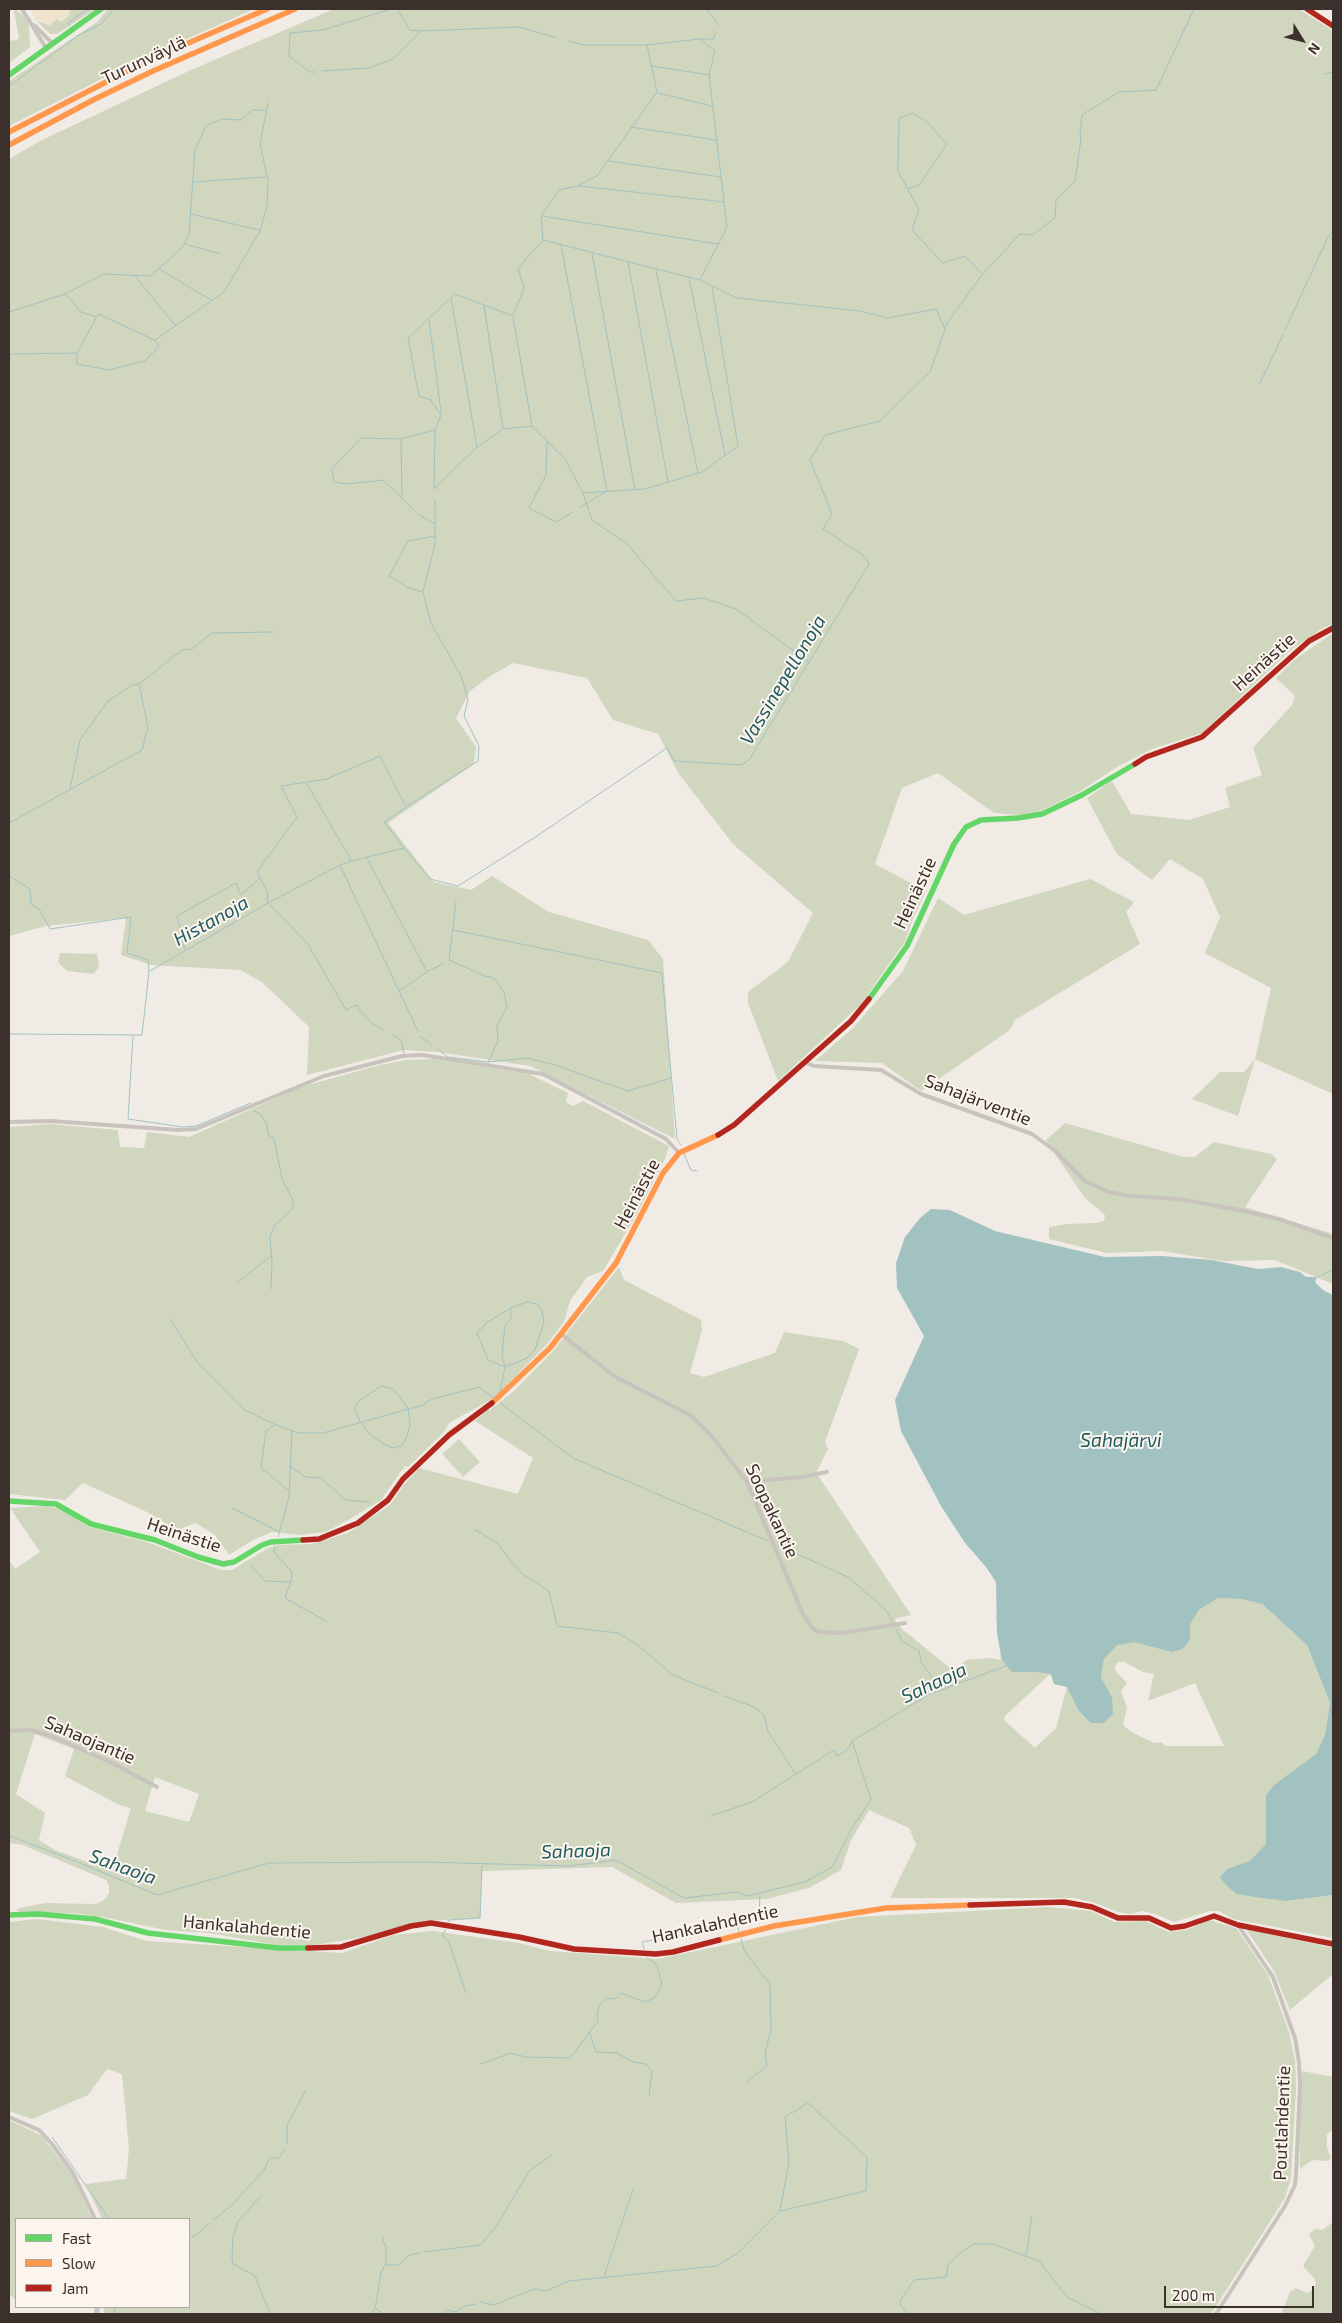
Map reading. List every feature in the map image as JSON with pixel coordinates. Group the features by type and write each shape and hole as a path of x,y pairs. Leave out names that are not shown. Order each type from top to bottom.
{"main road":[{"path":"9,75 101,9"},
{"name":"Turunväylä","path":"9,132 149,60 268,9"},
{"name":"Turunväylä","path":"9,145 93,100 153,71 296,9"},
{"path":"1307,9 1333,26"},
{"name":"Heinästie","path":"9,1501 56,1504 91,1524 154,1540 198,1557 223,1564 234,1562 270,1542 303,1541 330,1536 358,1523 379,1508 414,1468 454,1430 497,1400 535,1364 561,1334 616,1263 663,1173 679,1153 722,1133 734,1125 851,1022 891,971 907,946 946,860 966,827 981,820 1018,818 1042,814 1082,796 1146,757 1202,737 1301,648 1333,628"},
{"name":"Hankalahdentie","path":"9,1915 38,1914 95,1919 148,1932 279,1948 341,1947 411,1926 431,1923 519,1937 574,1949 656,1954 674,1952 774,1926 886,1908 1064,1902 1092,1907 1118,1918 1148,1918 1171,1928 1185,1926 1214,1916 1238,1925 1333,1944"}],"street":[{"path":"22,9 46,48"},
{"path":"32,24 53,44"},
{"path":"9,1122 60,1121 178,1130 196,1129 308,1082 388,1059 412,1055 510,1067 542,1074 660,1136 671,1143 679,1153"},
{"name":"Sahajärventie","path":"805,1062 814,1066 882,1070 927,1097 1032,1134 1054,1150 1086,1181 1109,1192 1130,1196 1179,1199 1239,1210 1279,1219 1333,1238"},
{"name":"Soopakantie","path":"561,1334 614,1376 690,1415 701,1423 735,1464 747,1482 803,1614 813,1629 819,1632 842,1633 905,1623"},
{"path":"747,1482 802,1477 827,1472"},
{"name":"Sahaojantie","path":"9,1731 30,1730 51,1736 112,1763 157,1787"},
{"name":"Poutlahdentie","path":"1216,2314 1285,2206 1295,2185 1296,2175 1300,2085 1297,2049 1273,1977 1238,1925"},
{"path":"9,2117 39,2130 52,2144 73,2173 95,2218"}],"green space":[{"path":"69,9 95,9 57,34 50,34 37,21 50,25 57,19 65,19 69,15"},
{"path":"108,9 254,9 127,66 9,126 9,81 97,22"},
{"path":"334,9 1299,9 1333,31 1333,624 1323,628 1292,649 1202,733 1152,749 1117,767 1079,792 1040,811 1020,815 994,813 938,773 902,788 875,864 926,891 912,921 905,942 860,1005 778,1081 748,1003 748,992 788,962 813,913 733,844 679,774 658,734 613,720 587,678 513,663 489,677 470,691 456,718 476,747 474,764 388,823 434,882 471,890 492,876 549,912 648,940 663,959 675,1139 530,1066 438,1052 404,1050 307,1075 309,1027 262,982 240,970 151,965 121,955 126,918 46,926 9,936 9,159 42,140 191,70"},
{"path":"16,10 24,16 29,25 30,47 9,63 9,41 17,40 19,37 14,11"},
{"path":"1333,633 1333,1094 1255,1059 1271,988 1205,953 1220,917 1203,879 1170,859 1152,880 1117,854 1087,798 1112,781 1131,814 1189,820 1230,807 1225,788 1262,775 1253,748 1292,705 1295,696 1276,678 1294,660"},
{"path":"1090,879 1134,902 1126,912 1140,944 1015,1020 1010,1030 921,1091 882,1063 815,1061 852,1029 903,971 938,898 964,915"},
{"path":"60,953 97,954 99,967 93,974 67,971 58,962"},
{"path":"434,1059 529,1074 568,1093 566,1102 573,1106 583,1101 669,1146 665,1159 635,1217 603,1271 587,1277 570,1301 564,1322 548,1343 494,1398 449,1423 444,1432 408,1467 405,1466 381,1500 326,1532 300,1535 272,1532 253,1540 229,1555 215,1535 196,1523 177,1530 147,1512 83,1483 65,1500 9,1494 9,1127 50,1124 118,1130 120,1147 144,1148 147,1132 189,1137 301,1087 380,1065 406,1060"},
{"path":"1255,1059 1238,1116 1192,1099 1220,1072 1244,1072"},
{"path":"1065,1123 1184,1157 1195,1157 1214,1142 1271,1154 1277,1159 1245,1207 1333,1234 1333,1284 1275,1260 1222,1261 1162,1251 1107,1253 1049,1239 1049,1227 1095,1223 1104,1221 1105,1215 1084,1197 1046,1140"},
{"path":"619,1267 624,1280 701,1320 702,1330 690,1373 704,1377 775,1353 784,1332 843,1341 859,1349 825,1442 828,1449 817,1471 819,1477 911,1615 894,1619 902,1629 955,1672 966,1660 991,1658 1001,1660 996,1615 1199,1610 1218,1598 1241,1599 1262,1604 1307,1645 1330,1703 1325,1735 1316,1754 1266,1795 1266,1898 1286,1901 1333,1895 1333,1938 1233,1919 1219,1911 1210,1911 1174,1922 1142,1911 1131,1914 1118,1912 1075,1898 890,1898 916,1845 909,1828 869,1810 851,1840 841,1870 809,1888 767,1899 676,1903 612,1867 482,1871 480,1918 428,1921 364,1937 315,1945 278,1945 209,1933 166,1930 73,1913 19,1912 16,1909 45,1903 96,1904 104,1900 109,1893 109,1886 106,1880 23,1845 9,1843 9,1560 15,1569 40,1552 10,1508 46,1506 61,1509 89,1527 147,1542 221,1570 232,1570 268,1548 279,1545 312,1544 348,1533 390,1505 419,1468 518,1494 533,1458 475,1421 488,1409 490,1410 514,1391 554,1350","holes":["1118,1662 1124,1662 1143,1672 1154,1674 1148,1701 1195,1683 1224,1746 1166,1746 1161,1742 1154,1743 1131,1732 1123,1725 1127,1707 1121,1691 1127,1683 1114,1669","1050,1674 1054,1684 1067,1687 1056,1728 1035,1748 1004,1720 1005,1716","35,1734 74,1749 65,1776 119,1805 131,1808 112,1871 55,1850 39,1840 45,1813 16,1794","155,1777 199,1794 189,1822 145,1811"]},
{"path":"459,1439 480,1462 463,1477 442,1454"},
{"path":"1048,1907 1091,1911 1114,1922 1146,1921 1168,1932 1186,1930 1209,1920 1236,1928 1268,1975 1289,2032 1295,2061 1296,2090 1291,2178 1285,2198 1211,2314 104,2314 104,2308 190,2308 190,2218 102,2218 86,2184 126,2179 129,2149 122,2074 107,2069 88,2095 32,2119 9,2111 9,1922 37,1919 103,1927 146,1941 342,1953 393,1935 433,1931 519,1943 550,1951 658,1959 857,1917"},
{"path":"1246,1929 1333,1948 1333,1974 1290,2010 1274,1971"},
{"path":"1302,2071 1333,2077 1333,2130 1327,2134 1327,2147 1331,2158 1328,2161 1312,2160 1300,2169 1299,2136"},
{"path":"9,2120 42,2136 72,2175 92,2218 15,2218 15,2299 9,2294"},
{"path":"1333,2222 1333,2314 1281,2314 1290,2292 1296,2288 1307,2293 1314,2289 1316,2284 1314,2278 1303,2266 1315,2246 1309,2234 1315,2229 1322,2230"}],"sand":[{"path":"30,9 69,9 70,12 61,22 57,19 48,26 41,20 37,21"}],"water":[{"name":"Sahajärvi","path":"931,1209 950,1210 995,1231 1105,1257 1162,1256 1212,1260 1258,1269 1281,1267 1300,1272 1306,1277 1317,1277 1315,1282 1323,1290 1333,1295 1333,1895 1286,1901 1255,1897 1237,1894 1220,1877 1227,1869 1250,1861 1266,1844 1266,1795 1274,1785 1316,1754 1325,1735 1330,1703 1307,1645 1262,1604 1241,1599 1218,1598 1199,1610 1190,1624 1190,1639 1185,1647 1180,1650 1172,1652 1134,1642 1117,1645 1104,1659 1102,1669 1101,1678 1112,1697 1113,1714 1104,1723 1091,1723 1079,1711 1067,1687 1054,1684 1051,1674 1012,1672 1002,1660 997,1633 996,1582 986,1567 965,1543 941,1506 901,1431 895,1400 924,1336 897,1288 896,1263 905,1237 920,1218"}],"waterway":[{"path":"70,26 68,23 88,9"},
{"path":"9,86 77,36 101,24 114,9"},
{"path":"315,72 310,72 289,56 290,33 323,30 391,9"},
{"path":"706,9 719,25"},
{"name":"Vassinepellonoja","path":"458,886 537,836 667,748 674,761 741,765 749,760 869,564 865,557 823,529 832,514 810,460 825,435 880,421 930,372 947,323 982,275 1020,234 1032,235 1055,218 1056,200 1075,181 1081,139 1082,115 1119,92 1156,90 1194,9"},
{"path":"399,12 410,30 421,31"},
{"path":"322,71 368,68 393,59 421,31 519,27 557,38"},
{"path":"700,39 713,39 715,34"},
{"path":"700,280 727,227 709,75 715,51 699,39 647,45 657,92 597,176 577,186 559,190 541,216 543,240 700,280 737,298 860,311 888,318 936,309 945,329"},
{"path":"568,41 584,45 647,45"},
{"path":"652,66 709,75"},
{"path":"1325,74 1333,72"},
{"path":"658,93 712,106"},
{"path":"9,351 10,354 77,353 77,364 109,370 145,361 159,346 155,340 224,292 260,231 267,207 268,180 260,144 268,103"},
{"path":"9,312 65,294 104,274 150,276 182,248 189,234 195,150 206,126 222,119 241,120 252,110 266,110"},
{"path":"908,189 919,185 947,144 926,121 912,113 899,118 898,171 919,210 912,230 943,263 965,256 982,274"},
{"path":"631,127 716,140"},
{"path":"608,161 721,177"},
{"path":"193,182 266,177"},
{"path":"579,186 724,202"},
{"path":"191,214 259,230"},
{"path":"542,216 718,244"},
{"path":"1285,330 1328,237 1333,232"},
{"path":"1329,237 1333,240"},
{"path":"543,240 518,268 524,288 513,316 455,294 408,338 419,396 431,400 441,415 435,430 434,489 477,447 503,429 532,426 565,459 583,493 645,489 702,472 738,446 712,287"},
{"path":"184,244 221,254"},
{"path":"561,245 607,491 579,508"},
{"path":"592,253 635,490"},
{"path":"628,262 668,482"},
{"path":"159,269 211,300"},
{"path":"656,270 698,473"},
{"path":"135,276 175,325"},
{"path":"689,278 725,455"},
{"path":"65,294 81,312 96,317 99,314 154,340"},
{"path":"451,298 477,447"},
{"path":"484,306 503,428"},
{"path":"513,317 532,426"},
{"path":"78,352 96,318"},
{"path":"429,320 441,412"},
{"path":"1260,383 1283,335"},
{"path":"414,510 383,480 347,484 334,482 332,469 361,438 401,439 434,430"},
{"path":"401,439 402,498"},
{"path":"547,442 546,475 529,508 556,522 573,512"},
{"path":"583,493 592,520 626,543 676,601 704,598 736,609 809,662"},
{"path":"418,514 435,524 435,500"},
{"path":"384,1030 371,1023 356,1005 346,1010 307,943 268,903 267,891 257,872 297,817 281,786 327,779 380,756 406,807 478,761 479,746 464,716 468,699 461,676 431,623 423,592 435,544 435,524"},
{"path":"422,592 407,587 389,576 408,541 435,536"},
{"path":"9,823 142,750 148,727 139,684 182,650 192,649 212,633 274,632"},
{"path":"70,789 80,740 108,701 132,685 139,684"},
{"path":"307,784 351,860"},
{"path":"404,848 384,822 405,808"},
{"name":"Histanoja","path":"150,971 268,903 351,861 404,848 430,879 458,886"},
{"path":"340,865 399,991 427,972 367,858"},
{"path":"9,876 30,889 31,904 39,909 50,929 131,917 127,953 148,960 149,972 142,1035 9,1034"},
{"path":"185,950 177,916 236,883 241,895 260,878"},
{"path":"439,1050 448,1057 488,1062 498,1041 497,1026 507,1007 504,992 494,978 449,960 456,902"},
{"path":"453,930 662,973 677,1139 681,1145"},
{"path":"428,971 443,964"},
{"path":"399,991 418,1031"},
{"path":"393,1035 401,1040 404,1053"},
{"path":"133,1036 128,1119 183,1127 196,1126 251,1103"},
{"path":"420,1036 432,1045"},
{"path":"488,1062 527,1058 555,1065 628,1091 671,1078"},
{"path":"254,1111 259,1113 267,1124 268,1134 274,1139 282,1179 293,1200 293,1208 275,1225 270,1236 272,1262 271,1289"},
{"path":"684,1154 691,1170 697,1171"},
{"path":"238,1282 272,1255"},
{"path":"1317,1277 1333,1270"},
{"path":"500,1392 505,1367 502,1355 505,1325 511,1319 511,1308 527,1302 537,1304 542,1311 544,1322 535,1350 527,1358 505,1367 488,1360 477,1333 486,1323 511,1308"},
{"path":"170,1319 198,1363 243,1409 298,1433 323,1433 423,1405 432,1399 479,1387 493,1397"},
{"path":"382,1386 393,1389 408,1408 410,1425 407,1437 401,1446 393,1448 371,1435 360,1422 354,1408 360,1400 382,1386"},
{"path":"500,1403 573,1458 768,1541"},
{"path":"275,1425 266,1431 261,1468 288,1490"},
{"path":"278,1537 289,1497 292,1431"},
{"path":"291,1467 306,1477 321,1478 346,1500 369,1502"},
{"path":"232,1508 278,1531"},
{"path":"474,1529 497,1543 521,1573 549,1591 557,1626 618,1633 635,1643 673,1675 718,1693"},
{"path":"777,1545 848,1577 886,1610 892,1621"},
{"path":"275,1546 274,1552 292,1572 291,1582 285,1598 326,1621"},
{"path":"251,1566 265,1581 291,1582"},
{"path":"896,1629 902,1641 919,1651 921,1662 932,1677 936,1692"},
{"name":"Sahaoja","path":"9,1837 80,1863 157,1895 269,1863 423,1862 569,1866 616,1860 684,1898 736,1892 746,1896 805,1882 832,1867 851,1830 871,1799 852,1741 930,1694 1006,1666"},
{"path":"725,1696 754,1707 764,1715 768,1731 795,1773"},
{"path":"711,1816 752,1802 834,1750 837,1756 846,1751 852,1742"},
{"path":"448,1922 449,1920 480,1918 482,1866"},
{"path":"739,1931 737,1925 759,1916 760,1894"},
{"path":"644,1949 642,1942 737,1925"},
{"path":"445,1930 442,1936 449,1942 466,1993"},
{"path":"741,1939 744,1950 770,1985 771,2031 765,2052 767,2066 747,2081"},
{"path":"480,2064 511,2053 525,2057 570,2058 598,2021 597,2012 601,2003 606,1998 615,1999 621,1993 645,2002 654,1998 662,1986 657,1965 647,1958"},
{"path":"589,2032 596,2052 617,2053 633,2062 646,2064 652,2071 649,2096"},
{"path":"287,2144 287,2125 306,2090"},
{"path":"480,2302 494,2305 534,2289 546,2291 569,2281 716,2266 737,2254 780,2211 866,2191 867,2157 808,2103 785,2117 789,2162 780,2211"},
{"path":"52,2137 107,2218"},
{"path":"213,2220 232,2205 264,2170 270,2158 279,2158 285,2149"},
{"path":"424,2252 481,2245 499,2222 529,2171 552,2155"},
{"path":"604,2277 633,2190"},
{"path":"261,2196 238,2221 233,2237 232,2258 233,2264 255,2276 270,2314"},
{"path":"1026,2256 1032,2216"},
{"path":"190,2238 209,2224"},
{"path":"371,2314 375,2309 381,2273 386,2262 386,2248 382,2236"},
{"path":"908,2314 901,2306 900,2301 914,2280 946,2277 948,2265 961,2252 974,2244 993,2244 1039,2261 1067,2297 1101,2314"},
{"path":"386,2265 399,2265 409,2255 419,2253"},
{"path":"443,2314 447,2310 455,2312 465,2306 476,2304"},
{"path":"99,2308 99,2314"},
{"path":"113,2314 116,2308"},
{"path":"376,2309 384,2314"}],"traffic: fast":[{"path":"9,75 101,9"},
{"path":"869,999 907,946 954,844 966,827 981,820 1018,818 1042,814 1082,795 1135,764"},
{"path":"9,1501 56,1504 91,1524 155,1540 198,1557 223,1564 234,1562 262,1545 271,1542 303,1540"},
{"path":"9,1915 38,1914 95,1919 148,1933 279,1948 308,1948"}],"traffic: slow":[{"path":"9,132 149,60 267,9"},
{"path":"9,145 93,100 153,71 295,9"},
{"path":"492,1403 550,1348 616,1263 663,1173 679,1153 718,1135"},
{"path":"719,1940 774,1926 886,1908 970,1905"}],"traffic: jam":[{"path":"1307,9 1333,26"},
{"path":"1135,764 1146,757 1202,737 1309,641 1333,628"},
{"path":"718,1135 734,1125 851,1021 869,999"},
{"path":"303,1540 319,1539 358,1523 388,1500 403,1479 449,1435 492,1403"},
{"path":"970,1905 1064,1902 1092,1907 1118,1918 1149,1918 1171,1928 1185,1926 1214,1916 1238,1925 1333,1944"},
{"path":"308,1948 341,1947 411,1926 431,1923 519,1937 574,1949 656,1954 673,1952 719,1940"}]}
